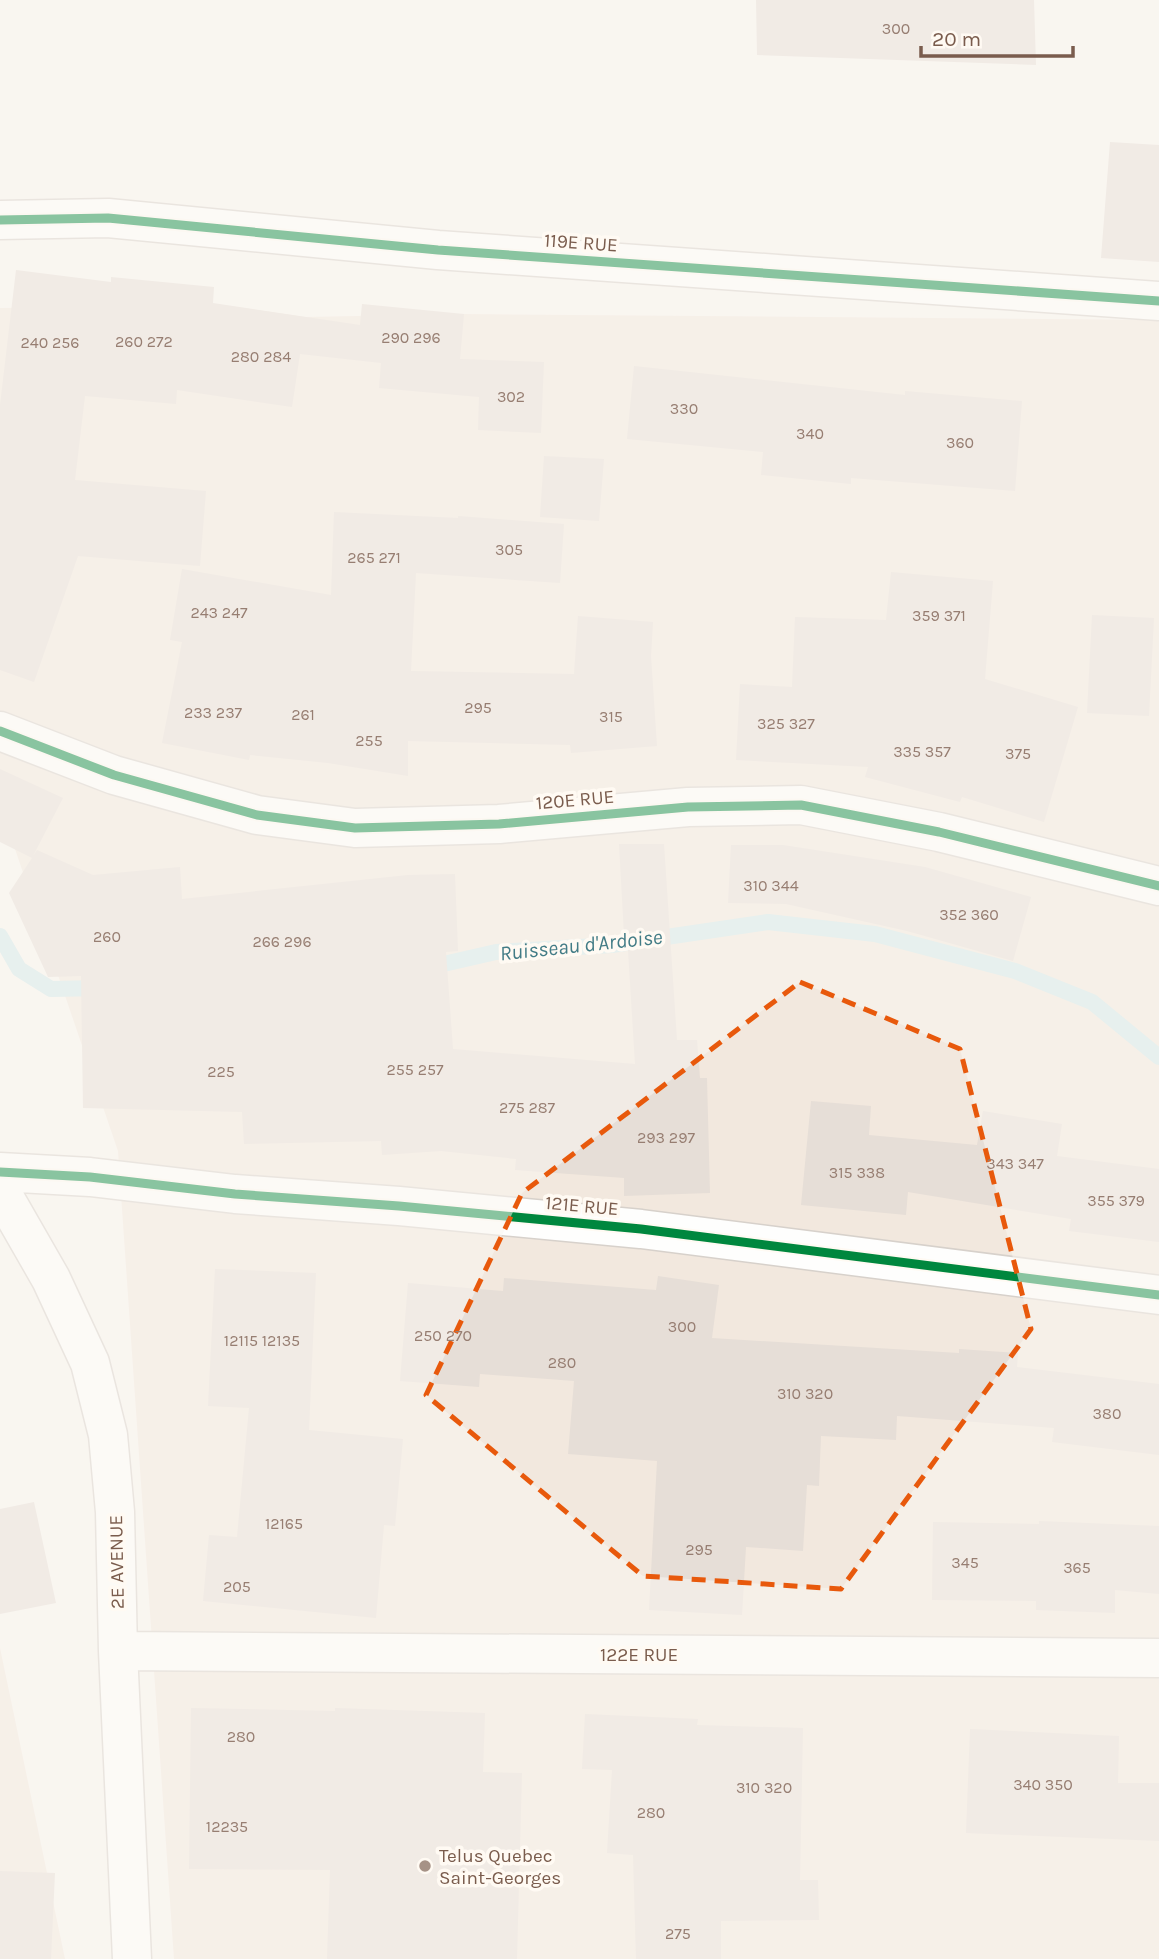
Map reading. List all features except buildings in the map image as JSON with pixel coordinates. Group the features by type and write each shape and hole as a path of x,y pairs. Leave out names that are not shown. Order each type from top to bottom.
{"street":[{"name":"119E RUE","path":"0,220 107,218 438,250 1159,302"},
{"name":"120E RUE","path":"0,731 114,775 244,811 355,828 499,824 688,807 801,805 939,832 1159,886"},
{"name":"121E RUE","path":"0,1172 90,1177 235,1194 641,1228 1159,1295"},
{"name":"2E AVENUE","path":"0,1190 51,1279 90,1363 108,1435 115,1512 118,1651 132,1959"},
{"name":"122E RUE","path":"118,1651 1159,1658"}],"highlighted area":[{"path":"800,982 960,1049 1031,1329 841,1589 643,1576 426,1395 522,1193"}],"shaded area":[{"path":"230,306 305,317 464,314 1159,320 1159,1959 174,1959 118,1151 0,805 0,308"},
{"path":"0,1648 65,1959 0,1959"}],"waterway":[{"name":"Ruisseau d'Ardoise","path":"426,968 496,952 612,945 768,922 875,934 1015,971 1092,1002 1159,1057"},
{"name":"Ruisseau d'Ardoise","path":"0,936 19,969 51,989 102,988"}],"cycle path":[{"path":"0,220 108,218 438,250 1159,301"},
{"path":"0,731 114,775 257,815 355,828 499,824 688,807 801,805 939,832 1159,886"},
{"path":"0,1172 90,1177 235,1194 399,1206 641,1229 1159,1295"}],"place":[{"name":"Telus Quebec Saint-Georges","path":"425,1866"}]}
